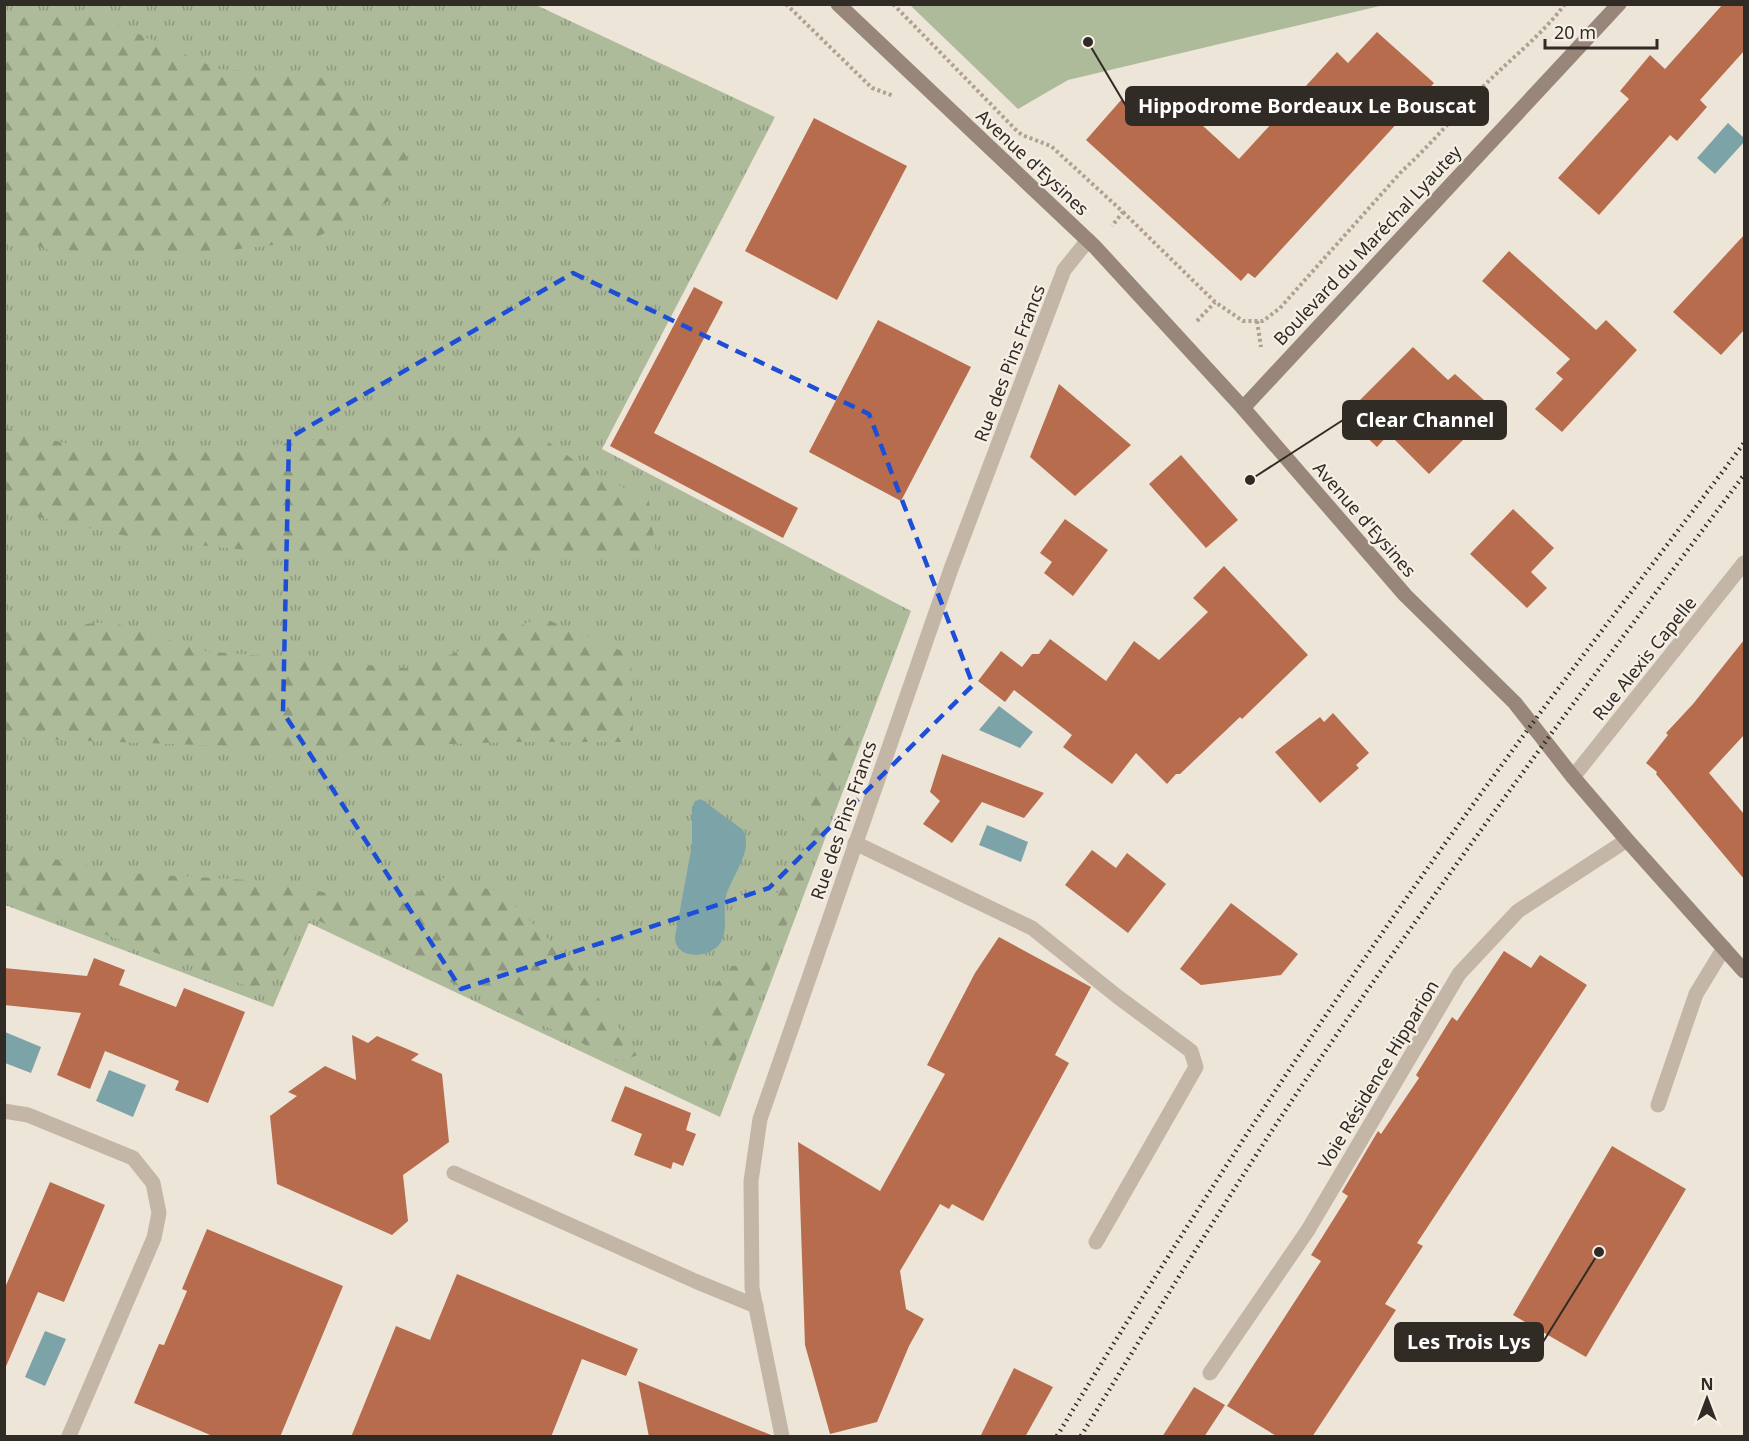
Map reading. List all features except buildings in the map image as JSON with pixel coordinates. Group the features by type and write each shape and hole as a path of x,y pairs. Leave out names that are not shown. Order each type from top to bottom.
{"street":[{"name":"Avenue d'Eysines","path":"838,4 1091,244 1244,408 1405,595 1515,703 1627,840 1744,971"},
{"name":"Boulevard du Maréchal Lyautey","path":"1244,408 1619,4"},
{"name":"Rue des Pins Francs","path":"782,1437 752,1288 751,1180 760,1119 951,569 1064,270 1091,244"},
{"name":"Rue Alexis Capelle","path":"1574,777 1744,563"},
{"name":"Voie Résidence Hipparion","path":"1210,1373 1308,1230 1459,974 1518,910 1627,840"},
{"path":"855,843 1032,928 1118,997 1191,1051 1196,1068 1096,1242"},
{"path":"1658,1105 1696,994 1724,948"},
{"path":"4,1111 28,1115 133,1158 153,1183 159,1213 154,1238 69,1437"},
{"path":"454,1173 756,1306"}],"path":[{"path":"893,4 1015,129 1022,135 1051,146 1123,212 1215,302 1244,321 1263,321 1280,308 1402,171 1423,152 1496,74 1525,49 1564,4"},
{"path":"1091,244 1123,212"}],"highlighted area":[{"path":"573,273 869,414 973,685 769,888 461,989 283,712 289,438"}],"green space":[{"path":"4,5 536,5 775,117 602,449 911,611 720,1117 309,923 273,1007 5,905"},
{"path":"910,5 1384,5 1068,80 1018,109"},
{"path":"84,10 218,69 319,77 387,118 408,154 391,200 309,241 179,256 45,249 5,231 5,20"},
{"path":"4,428 84,448 226,451 351,435 538,435 584,467 649,501 656,553 304,556 140,539 5,510"},
{"path":"541,617 631,655 633,742 510,742 309,749 5,738 5,630 111,622 203,651 416,669"},
{"path":"851,720 860,730 733,1067 708,1053 704,1021 705,995 733,966 755,966 774,930 769,908 803,847 802,807 817,788 826,737"},
{"path":"4,849 125,873 280,882 331,894 398,905 442,878 501,892 579,970 638,1055 620,1061 306,915 266,993 5,898"}],"water":[{"path":"1728,123 1744,138 1744,142 1715,174 1697,158"},
{"path":"999,706 1033,732 1020,748 979,730"},
{"path":"701,799 743,830 746,846 726,896 725,931 721,942 710,952 694,955 681,950 675,937 692,845 692,807 695,801"},
{"path":"987,825 1028,842 1021,862 979,845"},
{"path":"5,1032 41,1047 31,1073 5,1063"},
{"path":"109,1070 146,1085 133,1117 96,1101"},
{"path":"45,1331 66,1339 45,1386 25,1377"}],"railway":[{"path":"1057,1436 1170,1254 1286,1074 1346,986 1532,724 1744,443"},
{"path":"1081,1436 1228,1199 1371,985 1528,765 1744,475"}],"place":[{"name":"Hippodrome Bordeaux Le Bouscat","path":"1088,42"},
{"name":"Clear Channel","path":"1250,480"},
{"name":"Les Trois Lys","path":"1599,1252"}]}
